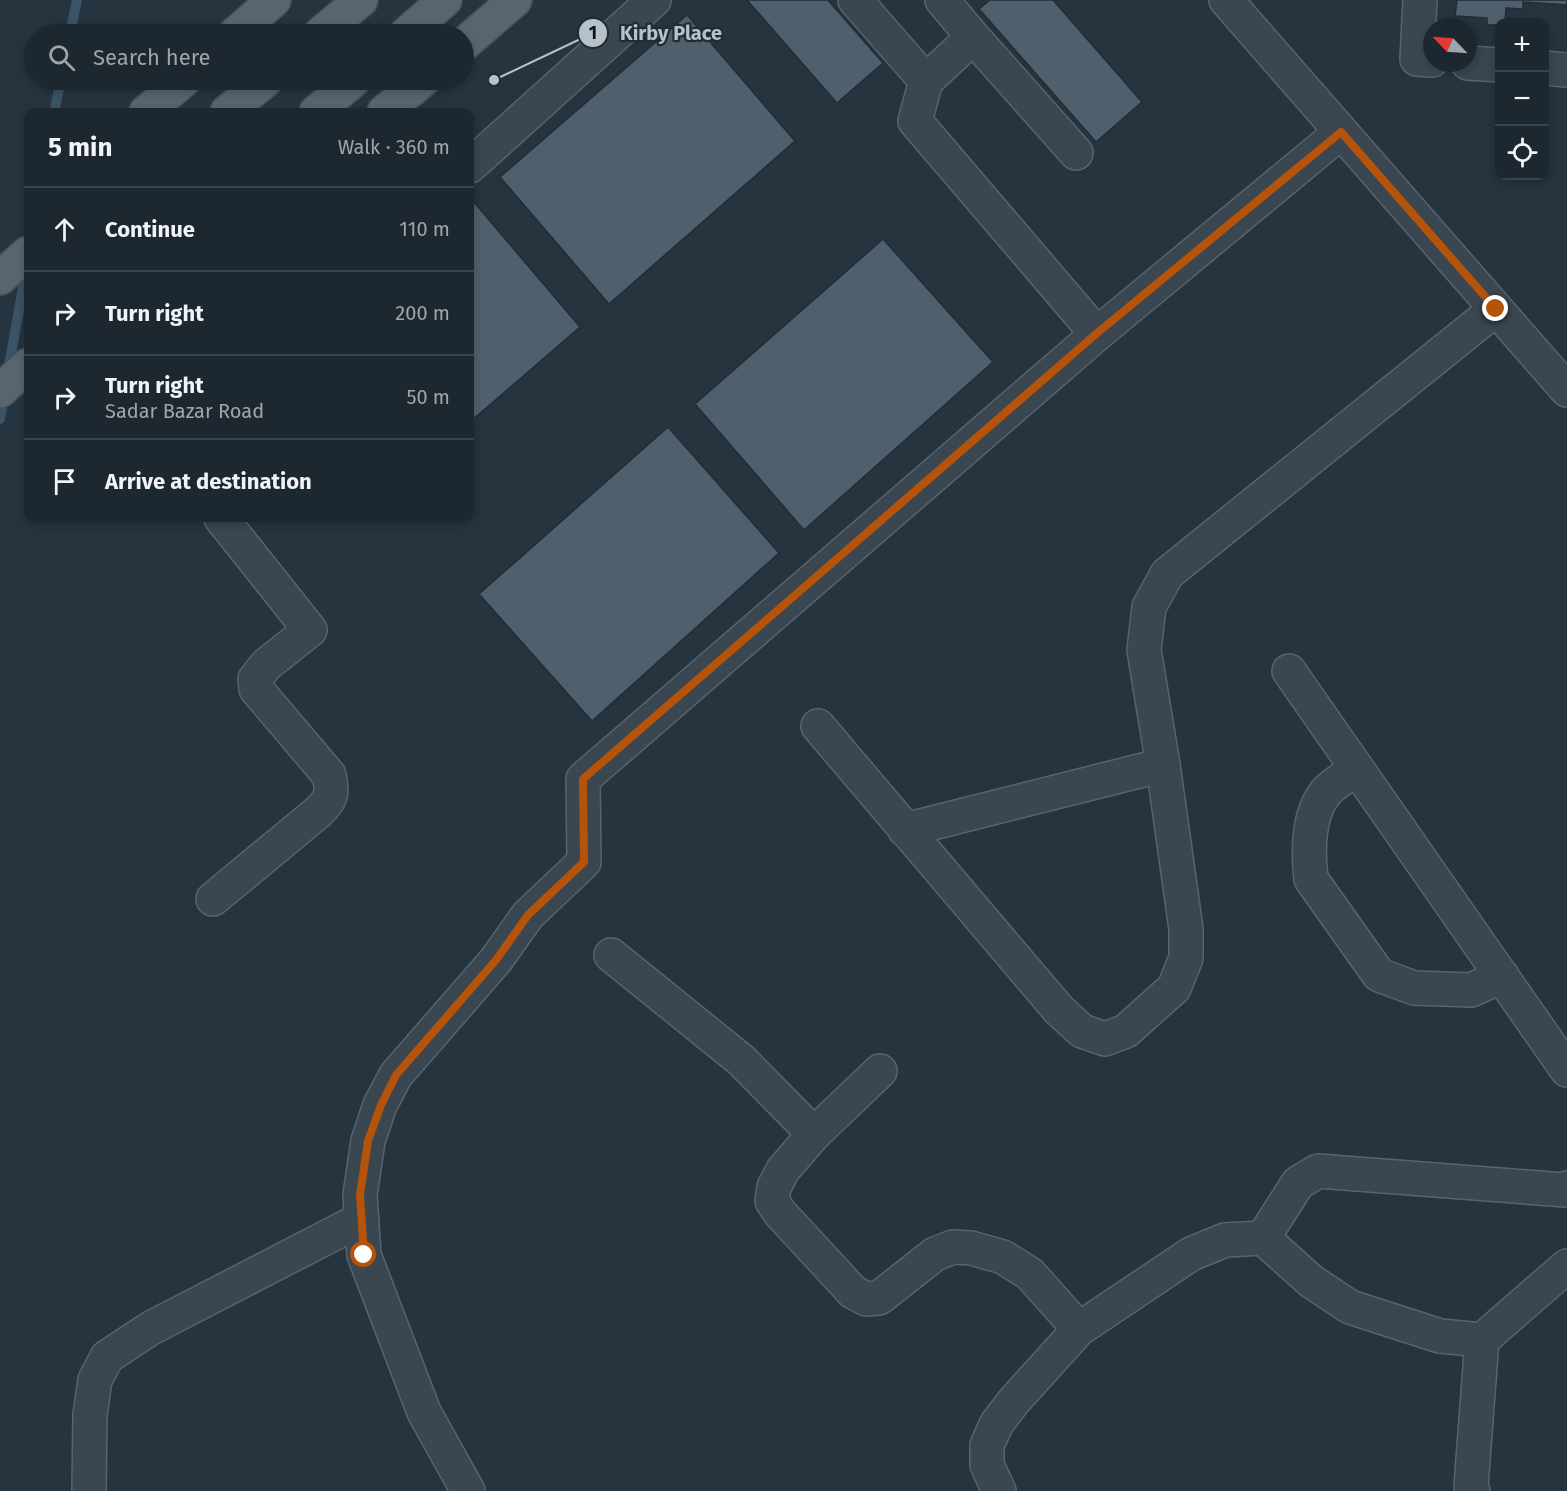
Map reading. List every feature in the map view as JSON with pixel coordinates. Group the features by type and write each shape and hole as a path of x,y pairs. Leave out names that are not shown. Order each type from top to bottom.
{"main road":[{"path":"246,24 274,0"},
{"path":"332,24 361,0"},
{"path":"417,24 445,0"},
{"path":"474,35 515,0"},
{"path":"151,108 172,90"},
{"path":"232,108 254,90"},
{"path":"321,108 342,90"},
{"path":"389,108 411,90"},
{"path":"0,278 24,257"},
{"path":"0,391 24,369"}],"street":[{"path":"474,162 654,0"},
{"path":"855,0 926,81"},
{"path":"942,0 1076,153"},
{"path":"1226,0 1567,390"},
{"path":"1420,0 1417,59 1423,59"},
{"path":"973,37 926,81 915,121 1096,334"},
{"path":"1477,64 1495,65"},
{"path":"1549,69 1567,70"},
{"path":"468,1491 424,1412 364,1255 360,1195 368,1141 381,1105 396,1075 496,960 528,915 584,862 583,779 1096,334 1341,132"},
{"path":"818,726 1059,1010 1082,1031 1105,1039 1126,1031 1174,988 1186,958 1186,929 1144,650 1149,607 1167,574 1496,309"},
{"path":"213,899 323,807 328,802 332,789 329,775 256,689 255,679 266,665 310,630 224,522"},
{"path":"1288,671 1567,1070"},
{"path":"905,830 1163,765"},
{"path":"1357,769 1327,791 1318,806 1310,833 1311,879 1379,975 1414,988 1470,990 1502,976"},
{"path":"611,955 741,1060 814,1134"},
{"path":"880,1071 814,1134 783,1170 774,1186 772,1201 780,1213 853,1292 866,1299 879,1298 935,1254 953,1247 971,1248 1003,1257 1030,1274 1079,1329"},
{"path":"1263,1238 1298,1183 1318,1171 1553,1190 1567,1188"},
{"path":"89,1491 90,1415 95,1380 107,1357 151,1328 362,1220"},
{"path":"999,1491 987,1465 987,1445 997,1423 1079,1329 1191,1254 1226,1240 1263,1238 1311,1281 1350,1307 1440,1336 1482,1340"},
{"path":"1473,1491 1471,1486 1482,1340 1567,1266"}],"building":[{"path":"747,0 828,0 883,63 837,103"},
{"path":"990,0 1053,0 1142,102 1096,142 979,9"},
{"path":"1457,0 1567,0 1567,5 1523,2 1523,9 1506,8 1505,18 1495,18 1495,25 1487,25 1487,18 1455,16"},
{"path":"687,15 795,141 609,304 500,177"},
{"path":"474,202 580,327 474,419"},
{"path":"883,239 993,362 804,530 695,404"},
{"path":"668,427 779,553 592,721 479,594"}],"waterway":[{"path":"72,24 77,0"},
{"path":"55,108 59,90"},
{"path":"8,371 24,282"},
{"path":"0,419 4,395"}],"place":[{"name":"Kirby Place","path":"494,80"}],"route":[{"path":"364,1255 360,1195 368,1141 381,1105 396,1075 496,960 528,915 584,862 583,779 1096,334 1341,132 1496,309"}]}
